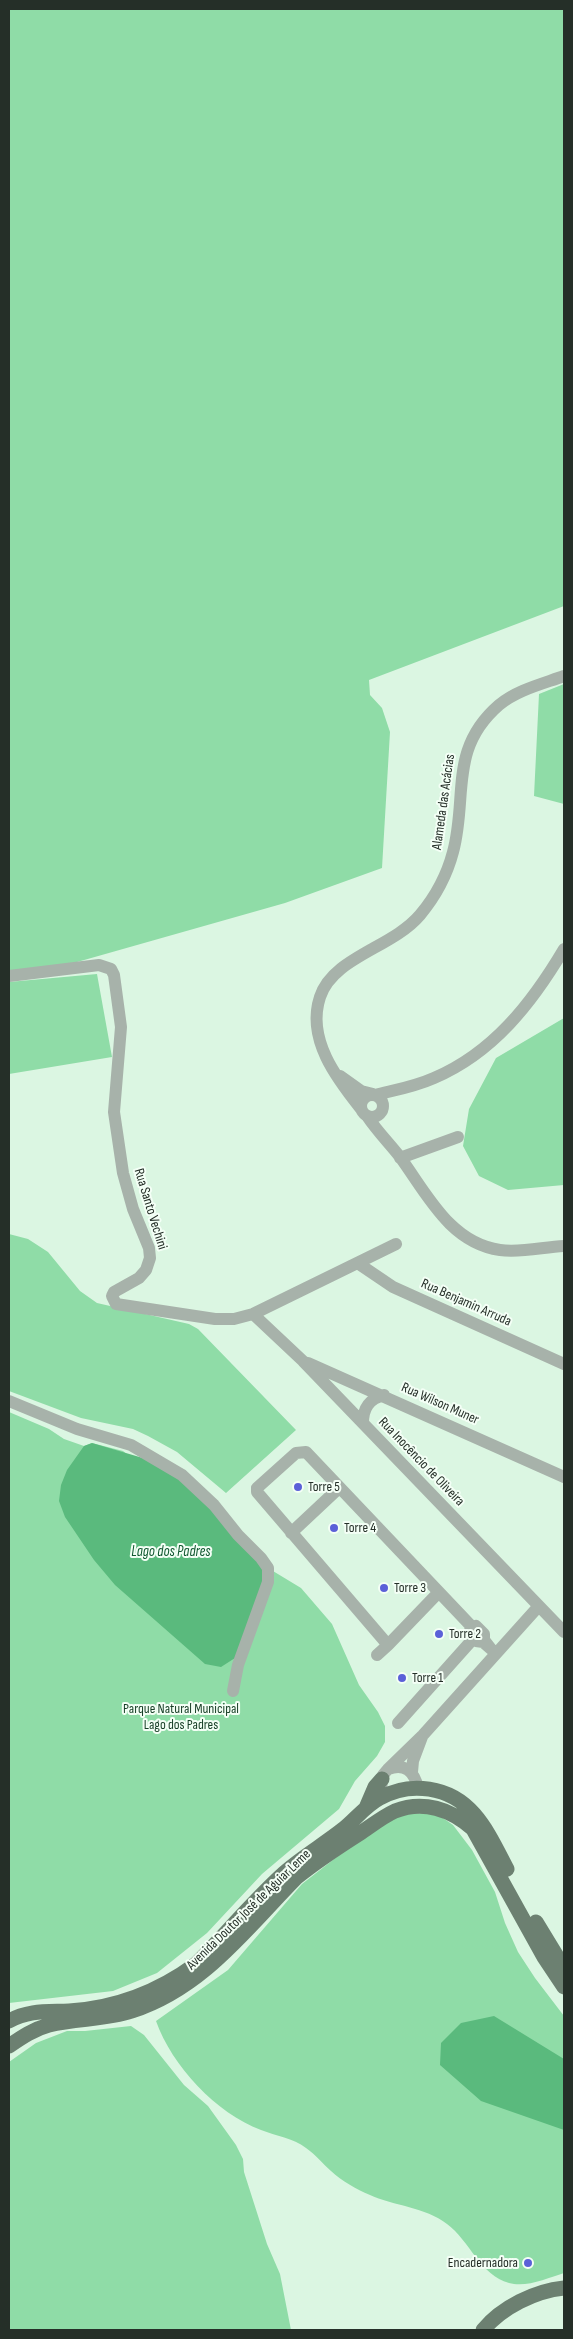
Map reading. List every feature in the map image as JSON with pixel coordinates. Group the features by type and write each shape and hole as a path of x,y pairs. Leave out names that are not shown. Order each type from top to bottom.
{"main road":[{"path":"366,1808 375,1787 385,1774"},
{"path":"411,1807 418,1788"},
{"name":"Avenida Doutor José de Aguiar Leme","path":"9,2021 36,2011 68,2011 107,2006 137,1997 180,1976 196,1964 283,1874 309,1852 343,1830 366,1808 382,1797 400,1790 418,1788 443,1792 473,1812 492,1841 564,1968"},
{"path":"382,1797 386,1804 395,1811"},
{"name":"Avenida Doutor José de Aguiar Leme","path":"9,2046 32,2031 48,2026 133,2011 187,1985 206,1971 296,1878 320,1859 395,1811 411,1807 444,1810 472,1829 544,1957 564,1987"},
{"path":"483,2330 499,2315 521,2302 539,2294 564,2288"}],"street":[{"name":"Alameda das Acácias","path":"397,1153 382,1138 344,1087 322,1049 317,1031 318,1006 326,984 345,965 405,929 433,897 447,872 454,850 464,758 472,738 483,723 499,705 517,694 564,676"},
{"path":"401,1090 377,1116 364,1113 363,1099 374,1094 401,1090 434,1078 484,1048 515,1020 541,988 564,949"},
{"name":"Rua Santo Vechini","path":"9,976 99,965 111,969 114,975 121,1027 114,1112 123,1173 132,1209 149,1248 150,1258 142,1274 114,1292 112,1300 121,1306 215,1319 234,1319 253,1314 396,1244"},
{"path":"336,1073 361,1091 374,1094 382,1100 385,1131 397,1153 445,1220 459,1234 472,1242 501,1251 564,1246"},
{"path":"397,1153 458,1137"},
{"path":"541,1249 564,1255"},
{"name":"Rua Benjamin Arruda","path":"358,1264 393,1287 564,1364"},
{"name":"Rua Inocêncio de Oliveira","path":"253,1314 303,1361 564,1632"},
{"name":"Rua Wilson Muner","path":"303,1361 384,1395 564,1477"},
{"path":"363,1423 363,1413 367,1405 373,1398 384,1395"},
{"path":"9,1401 77,1429 131,1445 150,1455 182,1475 214,1505 238,1535 261,1558 268,1568 268,1582 238,1665 233,1691"},
{"path":"388,1645 252,1488 257,1488 296,1453 303,1451 439,1592 473,1633 478,1642 484,1642 494,1652"},
{"path":"292,1533 339,1488"},
{"path":"377,1655 439,1592"},
{"path":"382,1797 385,1774 423,1735 494,1652 538,1607"},
{"path":"398,1723 473,1633"},
{"path":"418,1788 412,1772 413,1761 423,1735"},
{"path":"385,1774 399,1767 412,1772"}],"green space":[{"path":"9,9 564,9 564,606 369,680 370,695 382,708 390,732 382,868 285,903 56,968 9,975"},
{"path":"564,684 564,804 534,796 539,694"},
{"path":"97,974 112,1057 9,1074 9,982"},
{"path":"564,1018 564,1185 508,1190 479,1176 463,1146 469,1109 496,1058"},
{"path":"9,1234 28,1239 48,1252 80,1291 97,1303 189,1324 198,1329 296,1430 226,1493 177,1452 148,1436 133,1429 81,1418 9,1391"},
{"name":"Parque Natural Municipal Lago dos Padres","path":"9,1412 49,1429 64,1439 84,1446 92,1443 123,1451 268,1568 301,1588 332,1624 359,1685 378,1712 385,1726 385,1742 377,1756 355,1781 339,1809 262,1874 207,1933 157,1973 113,1991 9,2003"},
{"path":"424,1813 440,1816 453,1825 472,1850 495,1892 505,1923 518,1952 564,2016 564,2273 537,2282 516,2284 499,2279 483,2265 455,2231 438,2218 419,2210 379,2199 360,2190 335,2175 301,2145 290,2139 261,2130 228,2112 212,2100 184,2071 163,2038 156,2021 228,1970 302,1884 365,1835 392,1819 408,1814"},
{"path":"131,2026 144,2035 184,2085 208,2106 236,2145 243,2159 244,2172 267,2244 280,2274 291,2330 9,2330 9,2062 36,2043 67,2031"}],"water":[{"name":"Lago dos Padres","path":"92,1443 153,1461 182,1477 268,1568 235,1658 221,1667 205,1664 115,1585 94,1560 65,1517 59,1501 61,1485 67,1470 84,1446"},
{"path":"494,2016 564,2059 564,2130 481,2101 440,2065 441,2043 461,2023"}],"place":[{"name":"Torre 5","path":"298,1487"},
{"name":"Torre 4","path":"334,1528"},
{"name":"Torre 3","path":"384,1588"},
{"name":"Torre 2","path":"439,1634"},
{"name":"Torre 1","path":"402,1678"},
{"name":"Encadernadora","path":"528,2263"}]}
